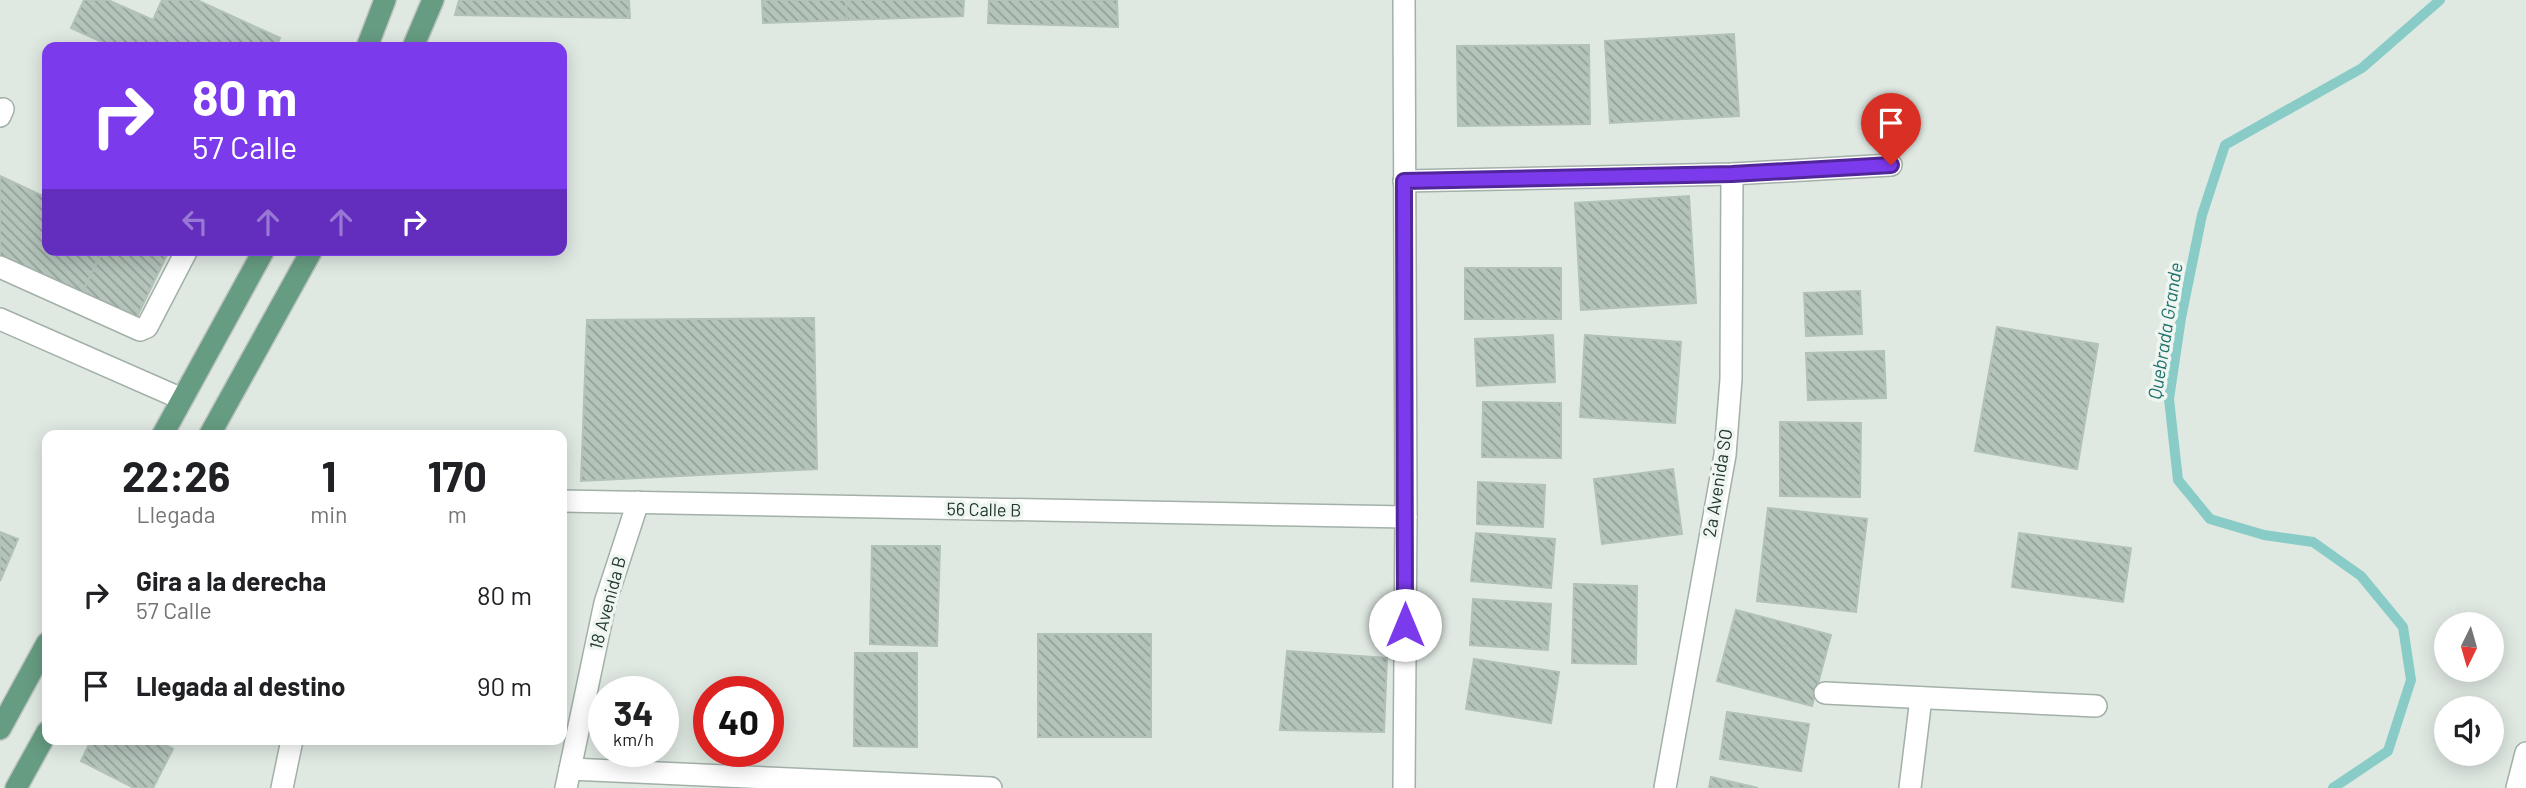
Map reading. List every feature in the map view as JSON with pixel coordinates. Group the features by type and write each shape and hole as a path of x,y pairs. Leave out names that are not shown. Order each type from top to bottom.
{"main road":[{"path":"369,42 385,0"},
{"path":"415,42 433,0"},
{"path":"165,430 261,256"},
{"path":"212,430 309,256"},
{"path":"0,729 42,652"},
{"path":"16,788 42,741"}],"street":[{"path":"1404,0 1404,788"},
{"path":"1404,181 1732,174 1891,165"},
{"name":"2a Avenida SO","path":"1665,788 1725,455 1731,379 1732,174"},
{"path":"0,267 140,330 147,327 184,256"},
{"path":"0,319 182,400"},
{"name":"56 Calle B","path":"567,501 1406,517"},
{"name":"18 Avenida B","path":"568,778 605,603 638,502"},
{"path":"1825,693 2096,706"},
{"path":"1910,788 1921,698"},
{"path":"282,788 291,745"},
{"path":"2516,788 2526,753"},
{"path":"568,778 991,788"}],"building":[{"path":"84,0 108,0 153,20 162,0 197,0 280,38 278,42 102,42 71,28"},
{"path":"459,0 629,0 630,18 455,15"},
{"path":"762,0 846,0 847,20 763,23"},
{"path":"846,0 964,0 963,16 847,20"},
{"path":"989,0 1117,0 1118,27 988,23"},
{"path":"1734,34 1739,116 1610,123 1605,41"},
{"path":"1589,45 1590,124 1458,126 1457,46"},
{"path":"0,176 42,196 42,256 100,256 81,295 0,257"},
{"path":"1689,196 1696,303 1581,310 1575,203"},
{"path":"100,256 167,256 135,321 81,295"},
{"path":"1465,268 1561,268 1561,319 1465,319"},
{"path":"1860,291 1862,334 1806,336 1804,293"},
{"path":"814,318 817,469 581,481 587,320"},
{"path":"1997,327 2098,344 2077,469 1975,451"},
{"path":"1553,335 1555,382 1477,386 1475,339"},
{"path":"1585,335 1681,342 1675,423 1580,417"},
{"path":"1884,351 1886,398 1808,400 1806,353"},
{"path":"1483,402 1561,403 1561,458 1482,457"},
{"path":"1780,422 1861,423 1860,497 1780,496"},
{"path":"1673,469 1682,534 1602,544 1594,479"},
{"path":"1478,482 1545,485 1543,527 1477,524"},
{"path":"1768,508 1867,519 1856,612 1757,601"},
{"path":"0,532 18,539 0,581"},
{"path":"1476,533 1555,539 1551,588 1471,581"},
{"path":"2019,533 2131,548 2123,602 2012,587"},
{"path":"872,546 940,546 937,646 870,644"},
{"path":"1574,584 1637,586 1636,664 1572,663"},
{"path":"1473,599 1551,604 1548,650 1470,645"},
{"path":"1736,610 1831,635 1812,706 1717,681"},
{"path":"1038,634 1151,634 1151,737 1038,737"},
{"path":"1287,651 1387,658 1384,732 1280,730"},
{"path":"855,653 917,653 917,747 854,746"},
{"path":"1474,659 1559,672 1551,723 1466,709"},
{"path":"1727,712 1809,724 1801,771 1720,759"},
{"path":"89,745 165,745 173,749 153,788 134,788 81,761"},
{"path":"1711,777 1758,788 1709,788"}],"waterway":[{"name":"Quebrada Grande","path":"2333,788 2388,751 2411,680 2403,627 2361,576 2313,542 2264,535 2210,519 2178,480 2169,399 2181,318 2202,215 2225,145 2362,68 2440,0"}],"route":[{"path":"1405,625 1404,181 1732,174 1891,165"}]}
